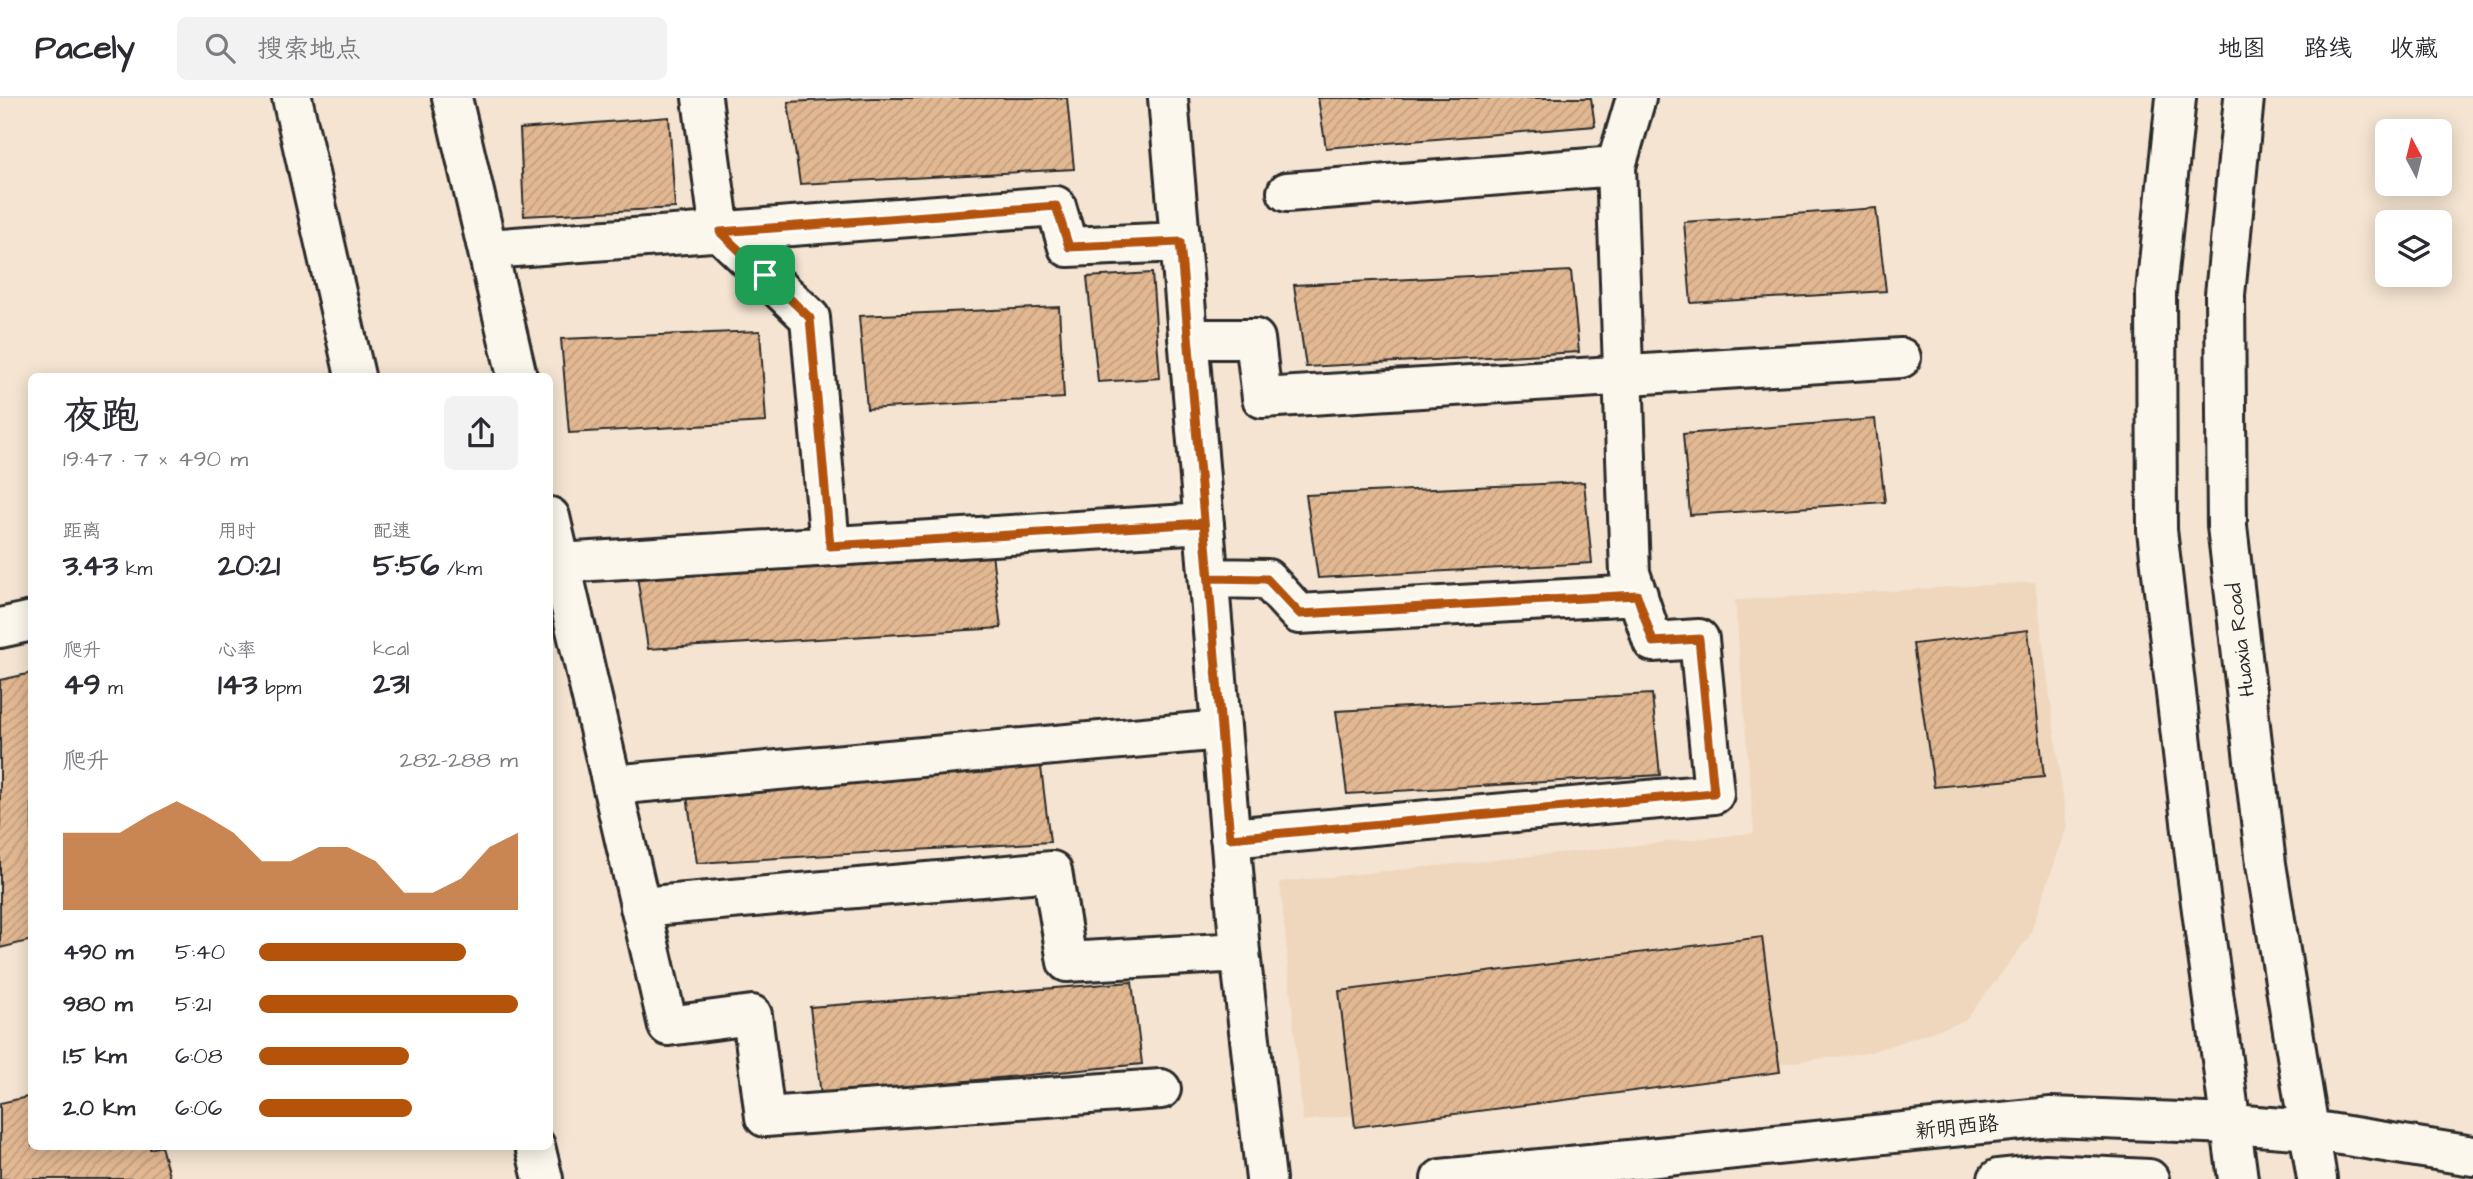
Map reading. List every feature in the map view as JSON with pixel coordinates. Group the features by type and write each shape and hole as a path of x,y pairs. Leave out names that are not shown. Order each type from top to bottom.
{"street":[{"path":"292,98 354,373"},
{"path":"453,98 516,373"},
{"path":"702,98 720,232 810,318 830,546"},
{"path":"1168,98 1240,952 1266,1179"},
{"path":"1230,838 1714,793 1699,639 1653,642 1630,573 1616,166 1636,98"},
{"path":"2176,98 2156,292 2157,530 2196,860 2238,1179"},
{"name":"Huaxia Road","path":"2244,98 2225,295 2227,526 2266,864 2317,1179"},
{"path":"1287,192 1616,166"},
{"path":"488,249 1056,206 1069,247 1180,242"},
{"path":"1188,339 1255,339 1262,398 1900,358"},
{"path":"560,563 1204,523"},
{"path":"553,531 668,1026 752,1015 765,1117 1161,1089"},
{"path":"1209,578 1267,579 1300,614 1637,595"},
{"path":"0,628 28,622"},
{"path":"612,785 1221,730"},
{"path":"640,907 1052,871 1067,962 1240,952"},
{"name":"新明西路","path":"1441,1179 2052,1117 2310,1130 2473,1156"},
{"path":"537,1150 543,1179"},
{"path":"1998,1179 2046,1174 2149,1179"}],"shaded area":[{"path":"2035,582 2067,827 2029,937 1965,1021 1867,1053 1303,1121 1280,882 1754,833 1735,600"}],"building":[{"path":"872,98 1067,98 1074,169 800,184 788,102"},
{"path":"1318,98 1591,98 1595,126 1326,148"},
{"path":"669,117 675,208 524,216 520,129"},
{"path":"1876,208 1886,291 1691,303 1684,222"},
{"path":"1571,271 1579,352 1306,367 1294,285"},
{"path":"1152,273 1160,378 1098,382 1087,277"},
{"path":"1059,307 1064,398 867,409 859,316"},
{"path":"760,331 766,422 569,433 561,339"},
{"path":"1875,419 1885,502 1690,515 1683,434"},
{"path":"1584,482 1592,563 1318,578 1306,495"},
{"path":"991,545 1001,628 648,649 636,569"},
{"path":"2028,630 2044,777 1934,787 1913,644"},
{"path":"28,674 28,941 0,948 0,680"},
{"path":"1652,694 1660,775 1347,794 1336,711"},
{"path":"1040,759 1050,842 697,863 685,783"},
{"path":"1762,937 1780,1072 1355,1127 1339,991"},
{"path":"1132,982 1142,1064 821,1095 810,1007"},
{"path":"28,1097 28,1150 162,1150 170,1179 0,1179 0,1103"}],"route":[{"path":"1056,206 1069,247 1180,242 1209,578 1267,579 1300,614 1637,595 1653,642 1699,639 1714,793 1230,838 1204,523 830,546 810,318 765,275 720,232 1056,206"}]}
